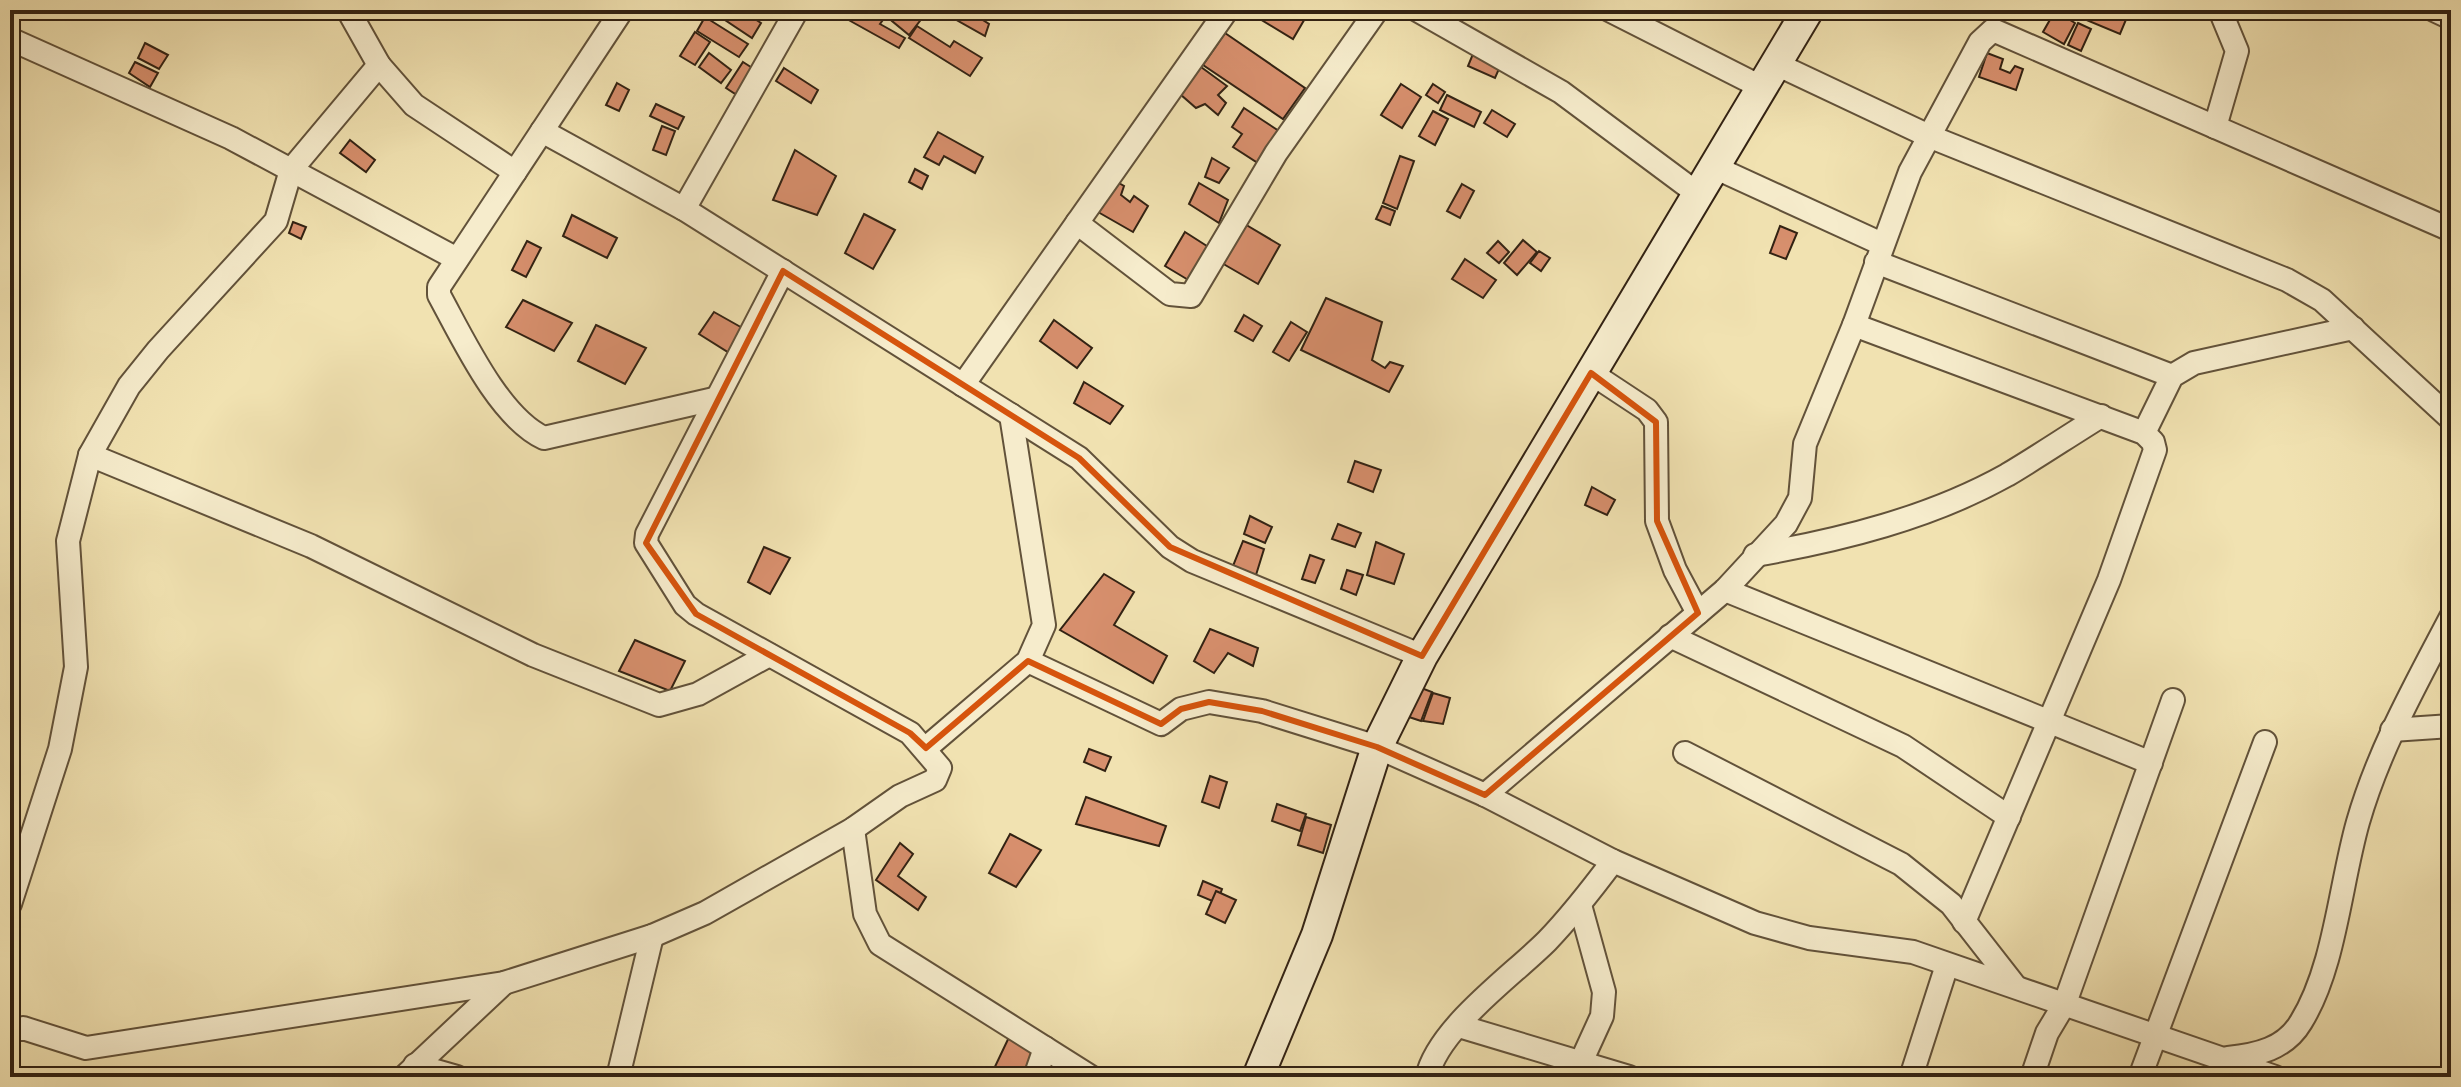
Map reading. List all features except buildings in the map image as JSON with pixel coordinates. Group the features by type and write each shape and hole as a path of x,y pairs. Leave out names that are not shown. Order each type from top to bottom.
{"street":[{"path":"348,10 379,65 414,105 515,172"},
{"path":"622,10 439,287 439,295 507,408 528,431 544,438 714,399"},
{"path":"684,209 797,10"},
{"path":"963,385 1227,10"},
{"path":"1077,223 1170,294 1191,296 1276,153 1377,10"},
{"path":"1417,10 1561,92 1698,194"},
{"path":"1609,10 1768,76 1931,137 2287,280 2322,300 2451,419"},
{"path":"1258,1077 1317,935 1377,747 1422,656 1808,10"},
{"path":"2215,127 2237,51 2220,10"},
{"path":"2434,10 2451,18"},
{"path":"1485,795 1725,590 1786,524 1800,498 1805,444 1854,325 1910,172 1980,42 1993,30 2451,230"},
{"path":"10,39 231,138 457,259"},
{"path":"10,904 60,749 76,667 68,541 90,455 129,386 276,221 291,170 379,65"},
{"path":"542,131 684,209 1079,458 1170,547 1192,561 1422,656"},
{"path":"1714,167 1879,253 2172,376"},
{"path":"10,1030 23,1028 86,1048 504,983 652,936 705,913 853,829 900,796 935,780 940,768 910,733 685,605 646,543 647,534 714,399 783,271"},
{"path":"1854,325 2144,433 2153,442 2155,450 2109,580 1964,922"},
{"path":"2144,433 2172,376 2194,363 2353,328"},
{"path":"1591,373 1647,410 1656,422 1657,521 1675,570 1698,613"},
{"path":"926,748 1028,661 1044,625 1011,415"},
{"path":"1755,555 1839,540 1927,509 2005,476 2101,416"},
{"path":"90,455 311,546 533,655 659,705 698,694 769,655"},
{"path":"1725,590 2151,763"},
{"path":"2223,1059 2256,1055 2284,1042 2301,1023 2319,983 2358,821 2392,730 2451,617"},
{"path":"1670,636 1903,746 2009,817"},
{"path":"1028,661 1161,724 1181,709 1209,702 1262,711 1377,747 1485,795 1613,861 1755,923 1809,938 1913,952 2267,1076"},
{"path":"2032,1077 2047,1033 2065,1003 2173,700"},
{"path":"2392,730 2451,726"},
{"path":"2140,1077 2265,742"},
{"path":"1685,753 1901,864 1951,904 2016,986"},
{"path":"853,829 865,914 880,944 1091,1077"},
{"path":"1427,1077 1430,1063 1459,1026 1580,905 1613,861"},
{"path":"1580,905 1604,992 1602,1016 1581,1062"},
{"path":"618,1077 652,936"},
{"path":"1911,1077 1947,965"},
{"path":"410,1071 504,983"},
{"path":"1459,1026 1629,1077"},
{"path":"1035,1077 1045,1048"},
{"path":"410,1071 457,1077"}],"highlighted area":[{"path":"783,271 1079,458 1170,547 1422,656 1591,373 1656,422 1657,521 1698,613 1485,795 1377,747 1262,711 1209,702 1181,709 1161,724 1028,661 926,748 910,733 696,614 646,543"}]}
